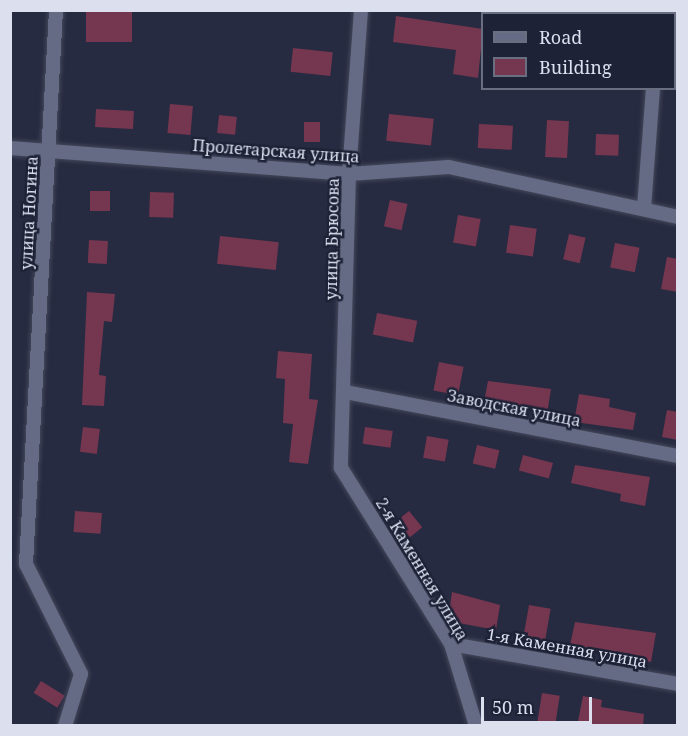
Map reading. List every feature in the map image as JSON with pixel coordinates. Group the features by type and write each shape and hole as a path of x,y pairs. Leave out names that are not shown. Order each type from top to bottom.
{"street":[{"name":"улица Ногина","path":"56,10 26,564 81,674 65,726"},
{"name":"улица Брюсова","path":"342,468 350,174 361,10"},
{"path":"644,208 653,90"},
{"name":"Пролетарская улица","path":"10,148 350,174 449,167 678,217"},
{"name":"Заводская улица","path":"345,392 678,456"},
{"name":"2-я Каменная улица","path":"342,468 451,644 476,726"},
{"name":"1-я Каменная улица","path":"451,644 678,684"}],"building":[{"path":"86,10 132,10 132,42 86,42"},
{"path":"396,16 481,29 478,78 453,74 456,50 393,42"},
{"path":"293,48 333,52 330,76 290,72"},
{"path":"170,104 193,106 190,135 167,133"},
{"path":"96,109 134,111 133,129 95,127"},
{"path":"389,114 434,119 431,146 386,141"},
{"path":"219,115 237,117 235,135 217,133"},
{"path":"547,120 569,121 567,158 545,157"},
{"path":"304,122 320,122 320,142 304,142"},
{"path":"479,124 513,126 512,150 478,148"},
{"path":"596,134 619,135 618,156 595,155"},
{"path":"90,191 110,191 110,211 90,211"},
{"path":"150,192 174,193 173,218 149,217"},
{"path":"390,200 408,204 401,230 384,226"},
{"path":"458,215 481,219 476,247 453,243"},
{"path":"510,225 537,229 533,256 506,253"},
{"path":"569,234 586,238 580,263 563,259"},
{"path":"220,236 279,242 276,270 217,264"},
{"path":"89,240 108,241 107,264 88,263"},
{"path":"615,243 640,248 635,272 610,268"},
{"path":"667,257 678,259 678,292 661,289"},
{"path":"87,292 115,294 112,322 104,321 99,375 106,376 104,406 82,405"},
{"path":"377,313 417,321 413,342 373,335"},
{"path":"278,351 312,354 309,399 318,400 308,464 289,462 293,424 283,423 285,379 276,378"},
{"path":"439,362 464,367 458,395 433,390"},
{"path":"488,381 551,389 547,414 484,402"},
{"path":"579,394 610,399 609,407 636,413 633,430 574,422"},
{"path":"667,410 678,412 678,440 662,437"},
{"path":"83,427 100,429 97,454 80,452"},
{"path":"365,427 393,431 390,448 363,444"},
{"path":"427,436 449,440 445,461 423,458"},
{"path":"477,445 499,450 495,469 473,464"},
{"path":"523,455 553,463 549,478 519,470"},
{"path":"575,465 650,477 645,506 620,501 621,494 571,483"},
{"path":"75,511 102,513 100,534 74,532"},
{"path":"409,511 422,527 410,537 397,521"},
{"path":"452,592 500,605 496,630 448,621"},
{"path":"529,605 551,609 545,640 523,637"},
{"path":"575,622 656,633 651,662 570,645"},
{"path":"41,681 65,696 57,708 34,693"},
{"path":"542,693 560,696 555,726 537,726"},
{"path":"583,696 602,700 601,707 644,714 643,726 577,726"}]}
